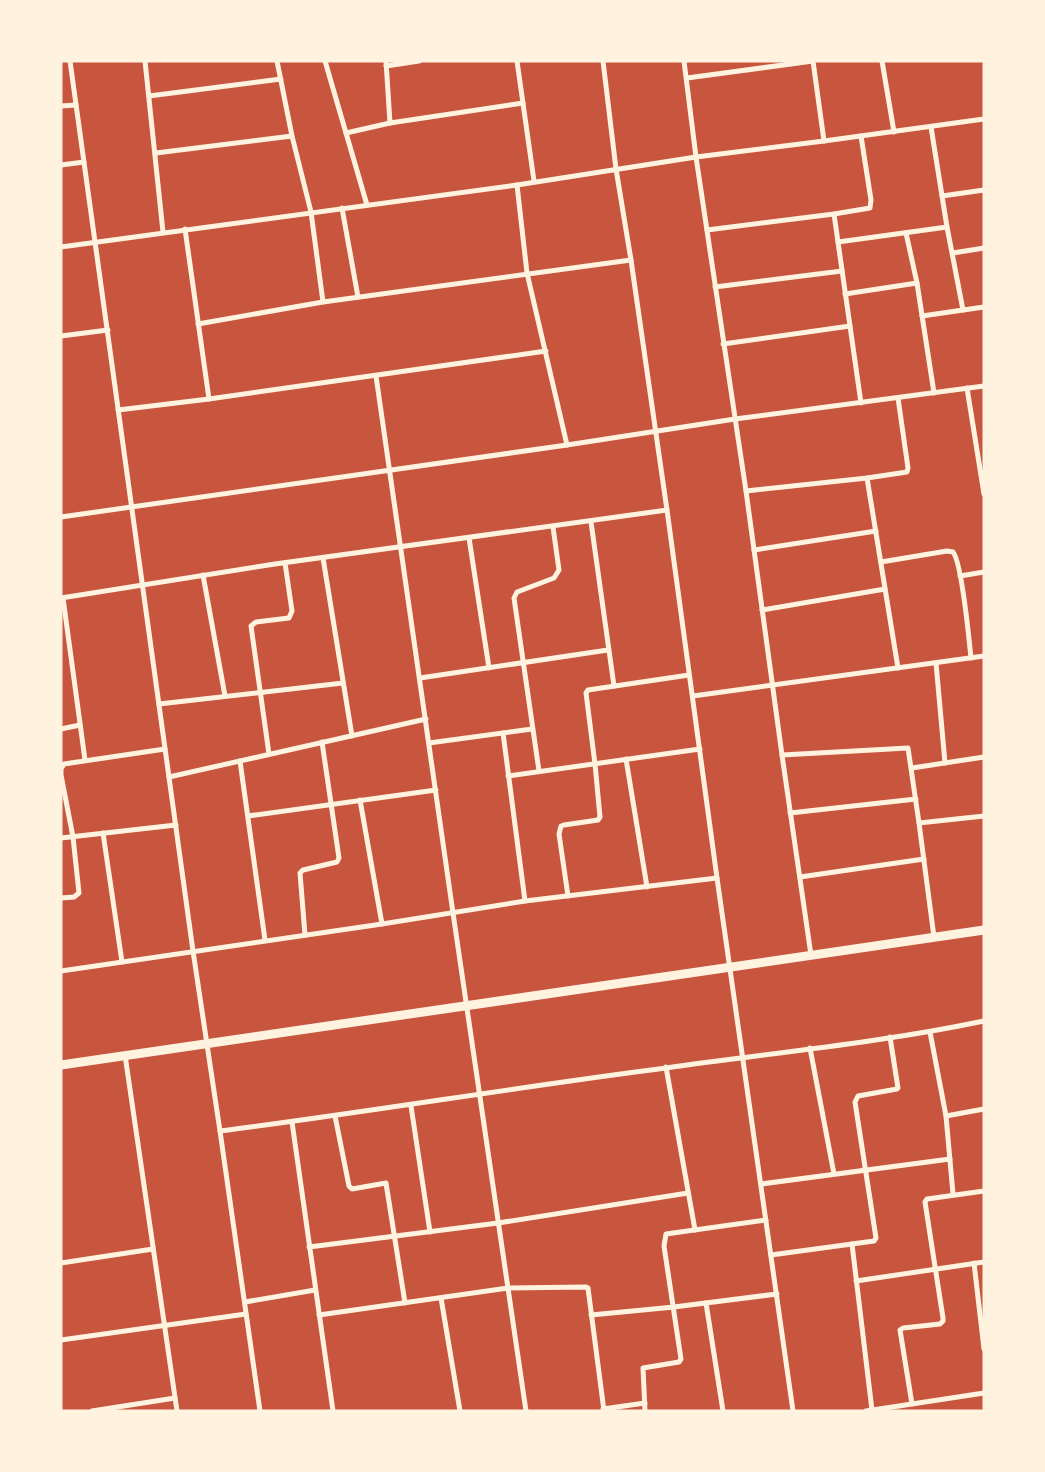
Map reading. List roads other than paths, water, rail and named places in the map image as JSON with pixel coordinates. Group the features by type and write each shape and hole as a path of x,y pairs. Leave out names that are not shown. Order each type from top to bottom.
{"street":[{"path":"70,61 193,951 260,1411"},
{"path":"145,61 163,232"},
{"path":"277,61 292,136 311,212 323,302"},
{"path":"325,61 367,204"},
{"path":"390,123 386,64 419,61"},
{"path":"517,61 534,182"},
{"path":"603,61 616,169 667,510 793,1411"},
{"path":"684,61 696,157 746,492 811,955"},
{"path":"687,78 813,61 824,141"},
{"path":"882,61 894,132"},
{"path":"149,96 281,78"},
{"path":"346,133 390,123 523,103"},
{"path":"61,106 76,105"},
{"path":"61,247 534,182 696,157 984,119"},
{"path":"931,127 947,227 964,310"},
{"path":"156,153 292,136"},
{"path":"707,230 870,208 871,200 860,136"},
{"path":"61,164 84,162"},
{"path":"517,184 528,273 567,445"},
{"path":"942,196 984,190"},
{"path":"342,208 358,297"},
{"path":"834,214 861,403"},
{"path":"838,242 947,227"},
{"path":"186,229 209,399"},
{"path":"906,232 917,283 934,393"},
{"path":"953,253 984,248"},
{"path":"198,324 323,302 631,260"},
{"path":"716,287 842,271"},
{"path":"846,294 917,283"},
{"path":"922,316 984,307"},
{"path":"723,344 850,326"},
{"path":"61,336 108,330"},
{"path":"118,410 376,376 546,351"},
{"path":"376,376 452,913 526,1411"},
{"path":"61,517 567,445 734,419 984,386"},
{"path":"967,388 981,458 984,494"},
{"path":"746,492 905,473 908,470 898,398"},
{"path":"867,478 898,668"},
{"path":"85,760 62,598 285,563 667,510"},
{"path":"591,522 614,686"},
{"path":"539,772 522,663 514,594 554,578 557,574 559,570 553,527"},
{"path":"754,550 876,531"},
{"path":"469,538 489,668"},
{"path":"881,562 947,551 953,552 956,556 960,576 972,658"},
{"path":"323,558 352,736"},
{"path":"269,754 251,626 256,622 289,618 291,615 285,563"},
{"path":"960,576 984,572"},
{"path":"203,575 226,696"},
{"path":"762,610 886,590"},
{"path":"420,678 608,650"},
{"path":"693,696 984,656"},
{"path":"936,663 945,763"},
{"path":"568,896 559,834 560,829 564,825 600,819 586,693 588,690 689,675"},
{"path":"159,704 343,683"},
{"path":"169,777 426,719"},
{"path":"61,729 80,726"},
{"path":"429,743 532,729"},
{"path":"503,733 525,901"},
{"path":"305,935 300,873 303,870 337,862 338,860 332,804 322,742"},
{"path":"782,755 906,748 909,750 934,937"},
{"path":"61,898 74,897 79,893 73,837 61,769 64,764 165,749"},
{"path":"508,776 700,749"},
{"path":"912,768 984,757"},
{"path":"626,759 646,886"},
{"path":"240,761 265,940"},
{"path":"248,816 436,790"},
{"path":"790,812 916,799"},
{"path":"360,800 382,924"},
{"path":"919,823 984,816"},
{"path":"61,838 176,825"},
{"path":"103,833 122,962"},
{"path":"800,877 924,859"},
{"path":"61,971 525,901 717,878"},
{"path":"61,1065 984,930"},
{"path":"220,1131 411,1106 666,1068 930,1032 984,1021"},
{"path":"930,1032 946,1116 953,1194"},
{"path":"771,1255 874,1241 876,1238 855,1102 858,1096 898,1088 890,1037"},
{"path":"810,1048 834,1174"},
{"path":"125,1055 176,1411"},
{"path":"666,1068 695,1230"},
{"path":"411,1106 430,1232"},
{"path":"946,1116 984,1109"},
{"path":"335,1116 349,1186 352,1189 386,1183 405,1303"},
{"path":"292,1122 333,1411"},
{"path":"761,1184 950,1159"},
{"path":"912,1404 900,1330 903,1328 940,1324 943,1321 925,1202 927,1199 953,1194 984,1191"},
{"path":"309,1247 498,1223 688,1193"},
{"path":"645,1411 643,1368 678,1362 682,1359 664,1246 666,1234 766,1220"},
{"path":"852,1244 869,1410 984,1393"},
{"path":"61,1263 153,1249"},
{"path":"856,1280 984,1262"},
{"path":"974,1263 984,1349"},
{"path":"319,1315 508,1288 586,1287 588,1288 603,1410 645,1402"},
{"path":"245,1302 315,1290"},
{"path":"591,1314 674,1307 777,1294"},
{"path":"441,1298 460,1411"},
{"path":"706,1303 723,1411"},
{"path":"61,1340 246,1314"},
{"path":"92,1411 175,1398"}]}
